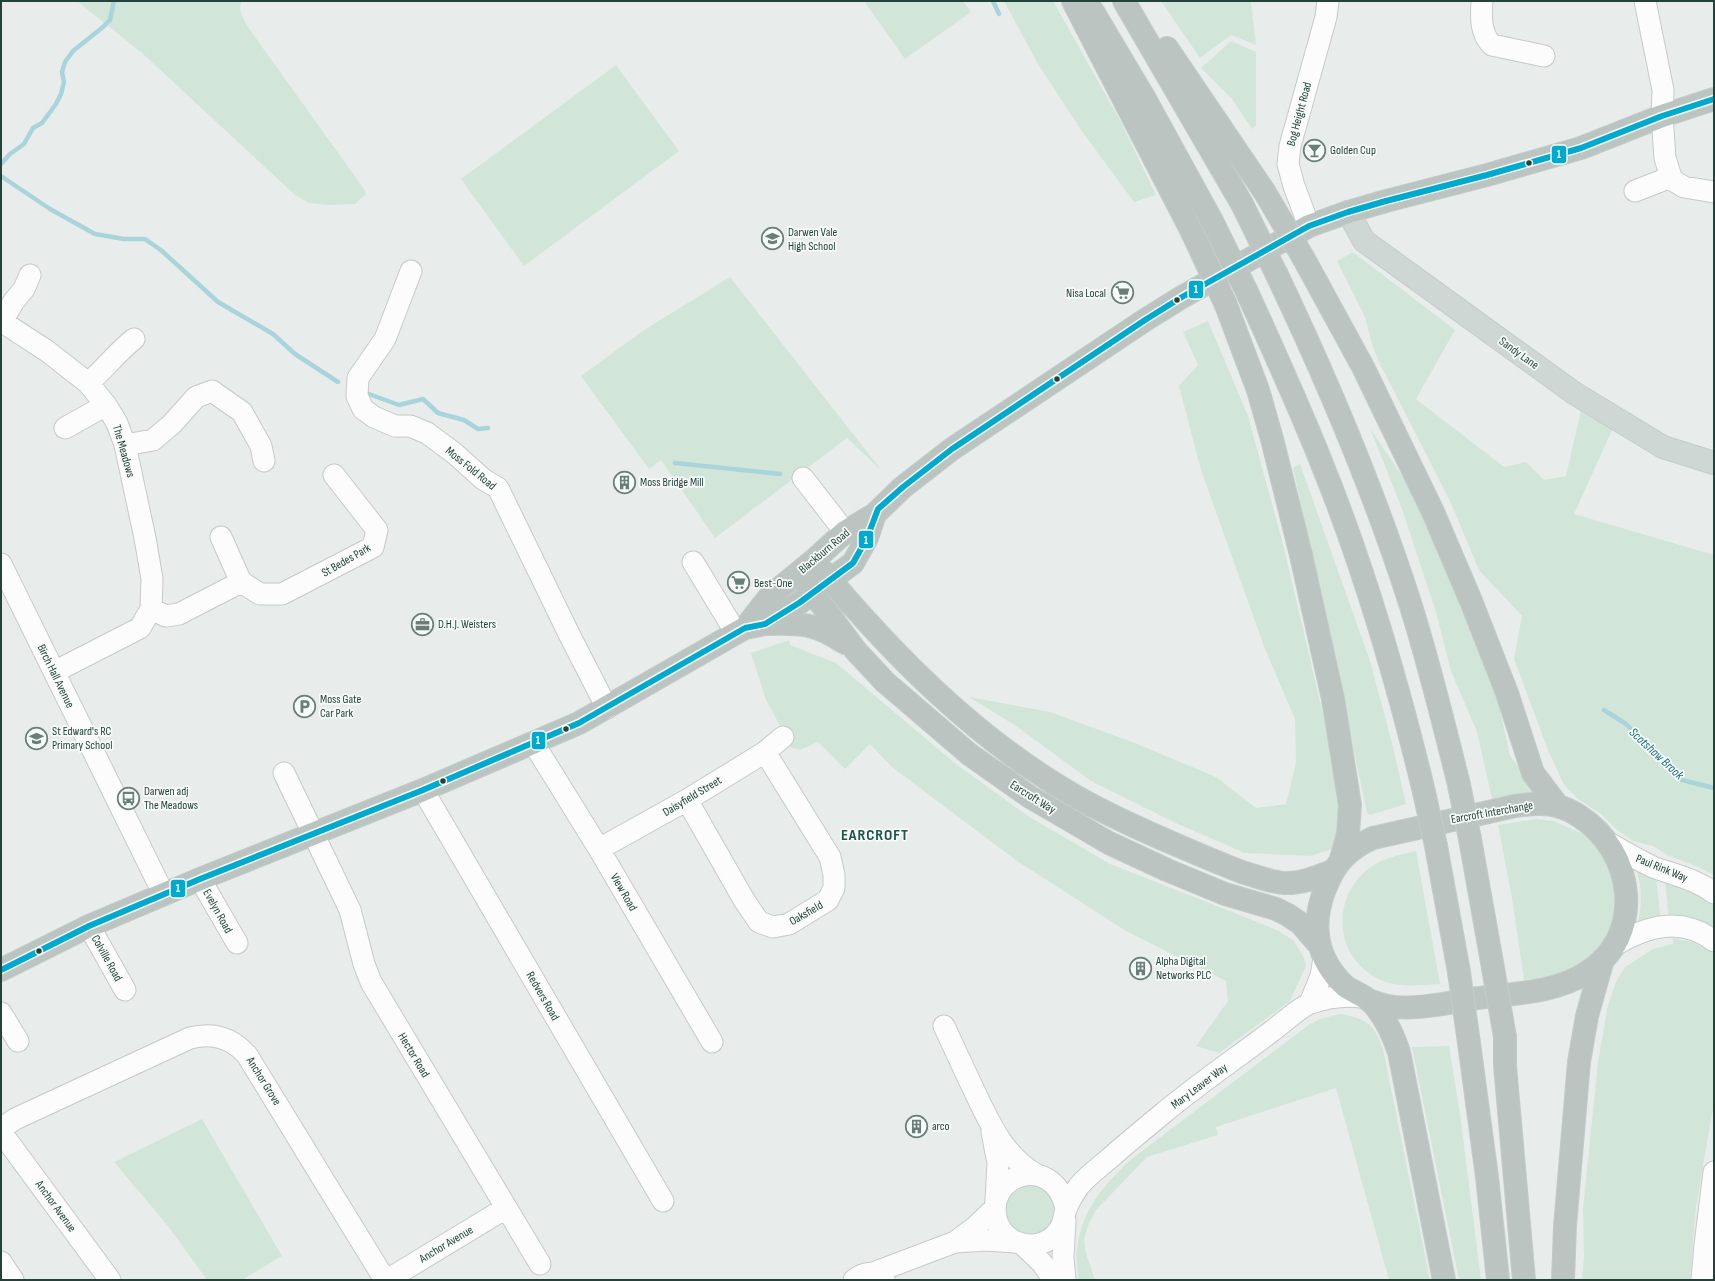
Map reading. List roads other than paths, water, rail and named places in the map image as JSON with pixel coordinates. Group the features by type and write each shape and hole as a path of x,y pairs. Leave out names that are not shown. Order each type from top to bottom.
{"highway":[{"path":"1073,1 1192,232 1226,305 1258,390 1292,516 1334,707 1349,791 1350,817 1348,834 1319,909 1317,931 1322,952 1334,973 1346,986 1366,999 1381,1015 1396,1042 1404,1073 1444,1280"},
{"path":"1087,1 1145,100 1212,221 1247,292 1310,434 1350,538 1395,678 1436,846 1459,972 1487,1177 1498,1280"},
{"path":"1124,1 1242,204 1277,275 1341,417 1410,603 1459,785 1505,1037 1505,1066 1524,1280"},
{"path":"1135,1 1264,191 1304,259 1363,367 1433,512 1471,600 1505,686 1533,773 1558,806"},
{"name":"Blackburn Road","path":"748,628 770,596 798,574 846,532 875,514 903,487 952,449 1144,320 1309,226 1348,212 1581,148 1662,116 1714,99"},
{"name":"Blackburn Road","path":"1,970 89,926 200,879 314,835 579,724 748,628 813,593 853,563 867,538 875,514"},
{"name":"Earcroft Way","path":"814,560 854,608 920,678 974,724 1016,757 1074,796 1137,828 1208,859 1260,878 1285,883 1312,878 1337,865"},
{"path":"853,563 851,581 854,608"},
{"name":"Earcroft Way","path":"798,574 856,650 884,682 969,754 1030,797 1109,843 1166,870 1225,894 1288,914 1300,923 1322,952"},
{"path":"748,628 796,623 810,625 830,633 856,650"},
{"name":"Earcroft Interchange","path":"1337,865 1360,844 1387,834 1515,806 1538,804 1558,806 1585,820 1598,830 1609,843 1618,858 1624,877 1626,896 1625,913 1609,952 1587,1016 1579,1062 1565,1226 1563,1280"},
{"path":"1366,999 1388,1006 1405,1007 1547,989 1572,981 1588,972 1609,952"}],"main road":[{"name":"Sandy Lane","path":"1348,212 1364,241 1574,393 1663,447 1714,463"}],"street":[{"name":"Bog Height Road","path":"1309,226 1294,186 1288,164 1290,146 1326,17 1328,1"},
{"path":"1482,1 1481,20 1477,36 1492,46 1544,56"},
{"path":"1645,1 1663,90 1662,116 1665,158 1671,176 1674,181 1684,187 1714,192"},
{"path":"1635,191 1671,176"},
{"name":"Moss Fold Road","path":"411,271 385,339 358,378 357,396 363,408 374,417 395,426 410,426 427,433 454,453 483,479 498,488 607,708"},
{"path":"1,321 24,289 30,275"},
{"name":"The Meadows","path":"1,321 47,351 88,383 106,405 117,423 125,445 145,538 152,579 151,609"},
{"path":"88,383 134,339"},
{"path":"125,445 152,440 172,424 196,397 212,391 242,412 261,446 264,461"},
{"path":"65,428 106,405"},
{"name":"St Bedes Park","path":"241,582 260,594 282,594 373,547 376,530 334,475"},
{"path":"803,478 846,532"},
{"path":"54,672 140,628 151,609 166,616 179,614 241,582 221,537"},
{"path":"693,562 748,628"},
{"name":"Birch Hall Avenue","path":"1,564 164,895"},
{"name":"Daisyfield Street","path":"599,849 687,800 765,752 783,737"},
{"name":"View Road","path":"534,744 599,849 712,1042"},
{"name":"Oaksfield","path":"687,800 744,900 759,922 773,927 789,924 828,900 834,888 834,875 830,857 765,752"},
{"name":"Hector Road","path":"284,773 350,910 364,964 371,982 540,1264"},
{"name":"Redvers Road","path":"423,790 663,1201"},
{"name":"Paul Rink Way","path":"1609,843 1642,861 1691,879 1705,886 1714,893"},
{"name":"Evelyn Road","path":"200,879 237,943"},
{"name":"Colville Road","path":"89,926 124,990"},
{"path":"1609,952 1631,936 1646,930 1663,926 1678,926 1693,930 1708,936 1714,941"},
{"path":"1310,1003 1321,976 1322,952"},
{"name":"Mary Leaver Way","path":"1066,1213 1076,1190 1092,1173 1170,1108 1310,1003 1340,996 1366,999"},
{"path":"1,1013 18,1041"},
{"path":"944,1026 991,1126 1015,1158 1023,1166 1057,1186 1063,1196 1066,1213 1063,1257 1065,1280"},
{"name":"Anchor Grove","path":"1,1129 15,1119 190,1038 209,1035 227,1039 247,1054 386,1280"},
{"path":"991,1126 998,1163 998,1183 995,1206 996,1218 1000,1228 1006,1236 1019,1243 1042,1263 1054,1280"},
{"name":"Anchor Avenue","path":"1,1132 110,1280"},
{"path":"1702,1280 1714,1172"},
{"name":"Mary Leaver Way","path":"1042,1176 1056,1180 1092,1173"},
{"path":"871,1278 915,1257 955,1242 974,1228 995,1206 999,1193 1006,1184 1015,1178 1025,1174 1042,1176"},
{"name":"Anchor Avenue","path":"386,1280 506,1208"},
{"path":"955,1242 986,1240 1034,1245 1045,1242 1054,1236 1061,1228 1066,1213"},
{"path":"899,1280 915,1257"},
{"path":"1,1262 13,1280"}],"waterway":[{"path":"1,164 10,154 24,144 33,128 42,123 56,104 61,94 64,82 62,72 65,62 73,51 110,20 114,1"},
{"path":"993,1 999,14"},
{"path":"1,176 50,209 95,234 124,239 145,239 162,251 218,302 273,334 295,354 338,382"},
{"path":"366,393 399,405 423,399 438,413 464,420 478,429 488,428"},
{"path":"675,463 780,474"},
{"name":"Scotshaw Brook","path":"1604,710 1626,724 1682,780 1714,788"}],"place":[{"name":"Golden Cup","path":"1315,150"},
{"name":"Darwen Vale High School","path":"772,239"},
{"name":"Nisa Local","path":"1122,293"},
{"name":"Moss Bridge Mill","path":"624,482"},
{"name":"Best-One","path":"739,583"},
{"name":"D.H.J. Weisters","path":"422,624"},
{"name":"Moss Gate Car Park","path":"304,706"},
{"name":"St Edward's RC Primary School","path":"37,738"},
{"name":"Darwen adj The Meadows","path":"129,798"},
{"name":"Alpha Digital Networks PLC","path":"1140,968"},
{"name":"arco","path":"916,1126"}],"district":[{"name":"EARCROFT","path":"875,834"}]}
